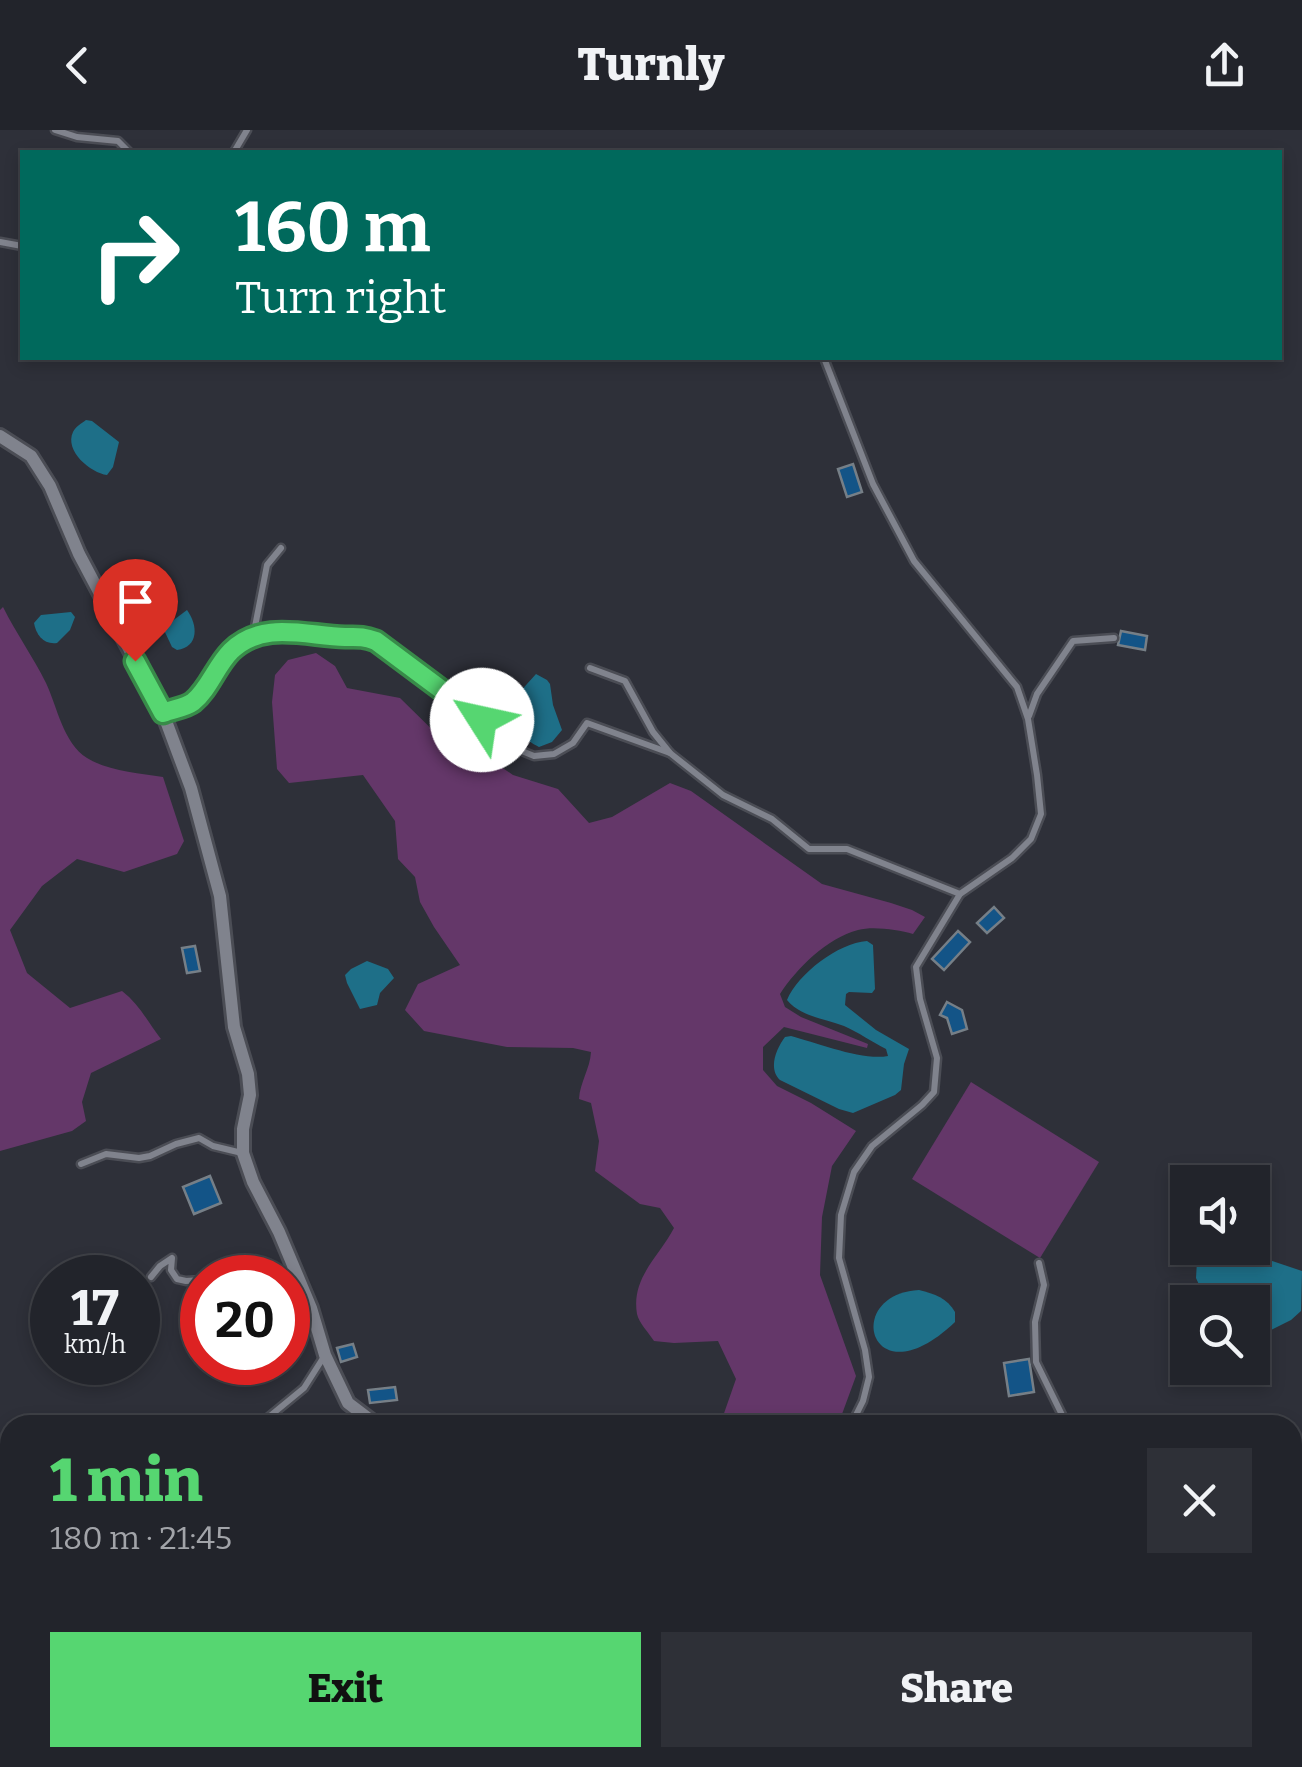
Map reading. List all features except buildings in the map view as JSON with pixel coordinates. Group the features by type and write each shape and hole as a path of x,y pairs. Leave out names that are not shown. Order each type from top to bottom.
{"street":[{"path":"0,436 31,456 50,486 80,554 163,713 191,788 220,896 234,1027 248,1074 250,1095 243,1153 288,1255"},
{"path":"310,1306 325,1355 348,1403 363,1415"}],"lane":[{"path":"55,130 77,137 118,141 127,150"},
{"path":"825,360 872,484 914,560 1017,687 1028,719 1041,814 1031,839 1012,858 960,894 916,967 920,999 937,1058 934,1092 872,1146 854,1172 842,1215 839,1258 869,1377 856,1415"},
{"path":"252,638 268,565 281,548"},
{"path":"163,713 193,702 227,655 242,642 291,630 361,636 376,641 468,710 505,744 534,756 554,754 573,743 587,723 670,754"},
{"path":"1028,719 1037,694 1073,641 1114,638"},
{"path":"590,668 625,681 652,732 670,754 723,794 772,819 809,849 847,849 960,894"},
{"path":"80,1164 106,1154 150,1156 199,1138 213,1146 243,1153"},
{"path":"160,1266 172,1258 172,1270 180,1279"},
{"path":"1039,1263 1044,1285 1035,1322 1036,1362 1061,1415"},
{"path":"271,1415 304,1388 325,1355"}],"shaded area":[{"path":"3,607 46,683 72,743 87,758 104,766 163,777 184,841 177,854 124,872 77,859 42,886 10,930 27,973 70,1008 122,991 161,1039 91,1073 82,1102 86,1121 72,1131 0,1151 0,610"},
{"path":"316,653 335,666 347,688 400,698 456,753 476,750 513,775 558,789 589,823 612,817 670,783 691,791 822,884 925,917 913,934 864,929 846,934 804,964 780,994 785,1007 801,1017 868,1044 867,1048 784,1027 763,1047 763,1070 777,1086 856,1131 832,1166 822,1217 820,1275 856,1376 842,1415 723,1415 736,1379 718,1341 654,1341 642,1324 637,1314 638,1290 674,1228 660,1208 640,1204 595,1171 599,1141 591,1103 579,1099 591,1052 507,1047 424,1031 405,1010 418,984 460,965 420,902 415,877 398,859 395,821 363,775 289,783 277,769 272,702 275,675 288,660"},
{"path":"971,1082 1099,1162 1040,1258 912,1179"}],"water":[{"path":"86,420 119,442 107,475 87,466 72,446 73,432"},
{"path":"187,610 193,622 193,640 177,650 163,628"},
{"path":"71,612 75,617 70,630 57,643 45,641 39,635 34,623 41,615"},
{"path":"536,674 550,684 562,730 552,742 539,747 516,730 508,712 508,705"},
{"path":"867,941 873,945 875,989 872,993 849,992 845,1005 876,1030 909,1049 901,1090 853,1113 780,1080 774,1065 782,1042 791,1036 853,1054 888,1056 886,1049 854,1031 806,1014 787,1000 800,980 820,962 844,947"},
{"path":"367,961 388,969 394,978 380,993 377,1005 360,1009 345,975"},
{"path":"1270,1260 1302,1271 1301,1311 1270,1330 1270,1285 1199,1285 1197,1265 1270,1265"},
{"path":"919,1290 948,1303 955,1312 955,1322 926,1344 903,1352 886,1349 876,1338 874,1323 880,1308 895,1296"}],"route":[{"path":"135,661 163,713 193,702 227,655 242,642 260,635 291,630 361,636 376,641 482,720"}]}
